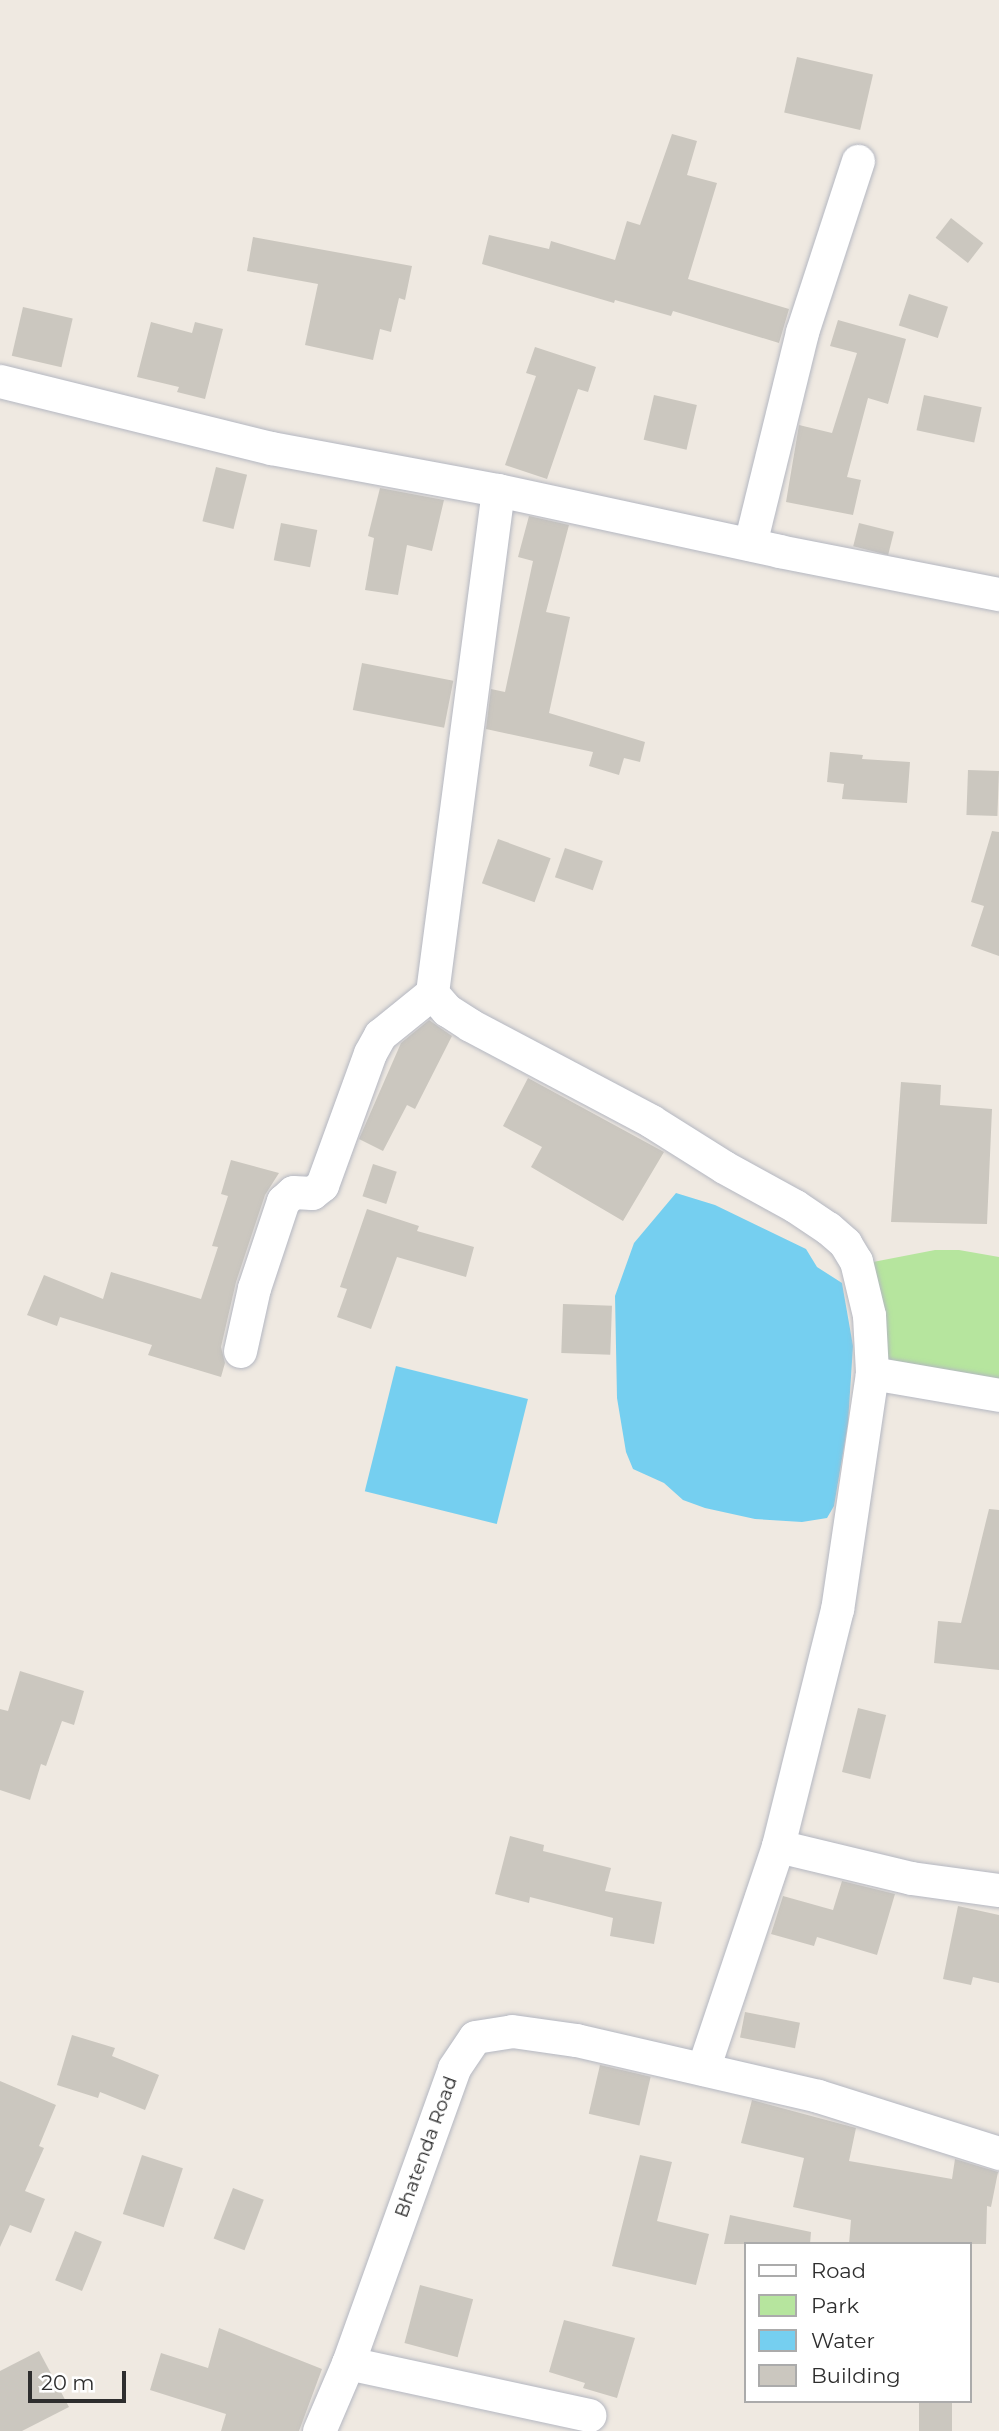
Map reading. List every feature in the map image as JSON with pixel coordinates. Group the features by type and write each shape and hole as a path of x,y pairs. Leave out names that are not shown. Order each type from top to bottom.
{"street":[{"path":"750,544 802,332 858,161"},
{"path":"0,381 271,448 498,490 999,594"},
{"path":"240,1352 254,1288 284,1200 293,1192 312,1193 322,1185 370,1053 380,1035 432,992 498,490"},
{"path":"432,992 447,1010 470,1025 650,1121 828,1228 845,1243 856,1261 869,1315 872,1373 836,1609 778,1846 704,2069"},
{"path":"872,1373 999,1395"},
{"path":"778,1846 911,1878 999,1889"},
{"name":"Bhatenda Road","path":"319,2431 348,2363 454,2068 475,2037 512,2031 576,2040 818,2096 999,2153"},
{"path":"348,2363 589,2415"}],"green space":[{"path":"935,1250 959,1250 999,1257 999,1388 882,1360 873,1262"}],"water":[{"path":"676,1193 715,1205 806,1249 817,1267 842,1283 853,1346 848,1423 834,1506 827,1518 802,1522 755,1519 705,1508 683,1500 664,1483 633,1469 626,1452 617,1398 615,1296 634,1243"},
{"path":"396,1366 528,1399 497,1524 365,1491"}],"building":[{"path":"797,57 873,75 860,130 784,113"},
{"path":"672,134 697,141 687,175 717,183 688,279 789,309 779,343 673,311 671,316 615,300 614,303 482,264 489,235 549,249 551,241 615,260 627,221 640,225"},
{"path":"951,218 983,243 968,263 936,238"},
{"path":"253,237 412,266 405,300 399,298 391,332 380,329 373,360 305,345 318,284 247,271"},
{"path":"909,294 948,307 938,338 899,325"},
{"path":"23,307 73,318 61,367 12,356"},
{"path":"838,320 906,339 888,404 868,398 847,477 861,480 853,515 786,502 799,425 832,433 857,353 830,346"},
{"path":"151,322 192,333 195,322 223,329 205,399 177,392 179,387 137,377"},
{"path":"535,347 596,367 588,392 578,389 547,479 505,465 536,376 526,373"},
{"path":"654,395 697,405 687,450 644,440"},
{"path":"924,395 982,407 974,442 917,430"},
{"path":"216,467 247,475 234,529 202,521"},
{"path":"380,488 444,500 432,551 407,545 398,595 365,590 374,538 368,536"},
{"path":"529,516 569,525 546,612 570,617 549,713 645,742 640,762 624,758 619,775 589,766 593,752 486,729 491,689 505,692 533,561 518,557"},
{"path":"281,523 317,530 310,567 274,560"},
{"path":"859,523 894,532 888,555 853,546"},
{"path":"362,663 453,681 444,728 353,710"},
{"path":"830,752 863,755 862,759 910,762 907,803 842,799 844,784 827,782"},
{"path":"968,770 999,771 997,816 966,815"},
{"path":"992,831 999,832 999,956 971,946 984,906 971,902"},
{"path":"498,839 551,858 535,902 482,883"},
{"path":"565,848 603,861 593,890 555,877"},
{"path":"429,1020 452,1036 415,1109 407,1105 383,1151 359,1139 401,1043"},
{"path":"528,1078 664,1152 623,1221 531,1167 542,1147 503,1126"},
{"path":"901,1082 941,1085 940,1105 992,1109 987,1224 891,1222"},
{"path":"231,1160 279,1173 265,1195 236,1282 221,1347 225,1363 221,1377 148,1355 152,1345 60,1317 57,1326 27,1315 44,1275 103,1299 111,1272 201,1299 218,1247 212,1246 228,1196 221,1194"},
{"path":"373,1164 397,1172 386,1204 362,1196"},
{"path":"367,1209 419,1226 417,1231 474,1247 466,1277 397,1257 371,1329 337,1317 347,1289 340,1287"},
{"path":"563,1304 612,1306 610,1355 561,1353"},
{"path":"989,1509 999,1510 999,1670 934,1663 938,1621 961,1623"},
{"path":"20,1671 84,1691 74,1725 62,1721 46,1766 41,1764 30,1800 0,1790 0,1709 8,1711"},
{"path":"858,1708 886,1715 870,1779 842,1772"},
{"path":"510,1836 544,1845 543,1851 611,1868 605,1891 662,1902 654,1944 610,1936 613,1918 530,1897 529,1903 495,1894"},
{"path":"842,1881 895,1894 877,1955 817,1937 814,1946 771,1934 783,1896 833,1910"},
{"path":"958,1906 999,1915 999,1983 973,1977 971,1985 943,1979"},
{"path":"745,2012 800,2023 795,2048 740,2038"},
{"path":"72,2035 115,2048 112,2056 159,2075 145,2110 100,2092 98,2098 57,2085"},
{"path":"600,2065 651,2077 639,2125 589,2114"},
{"path":"0,2081 56,2105 39,2146 44,2148 25,2191 45,2199 31,2233 10,2225 0,2247"},
{"path":"752,2100 856,2128 849,2161 952,2179 955,2159 998,2172 991,2207 987,2206 986,2244 849,2242 851,2220 793,2207 804,2158 741,2143"},
{"path":"142,2155 183,2168 164,2227 123,2214"},
{"path":"640,2155 672,2162 657,2221 709,2234 696,2285 612,2266"},
{"path":"233,2188 264,2200 244,2250 214,2238"},
{"path":"730,2215 811,2232 810,2242 724,2244"},
{"path":"75,2231 102,2242 82,2291 55,2280"},
{"path":"420,2285 473,2299 458,2357 404,2343"},
{"path":"564,2320 635,2338 617,2398 583,2388 585,2383 549,2372"},
{"path":"219,2328 322,2369 299,2431 221,2431 226,2414 150,2390 161,2353 208,2368"},
{"path":"39,2351 69,2407 22,2431 0,2431 0,2371"},
{"path":"919,2403 952,2403 952,2431 919,2431"}]}
